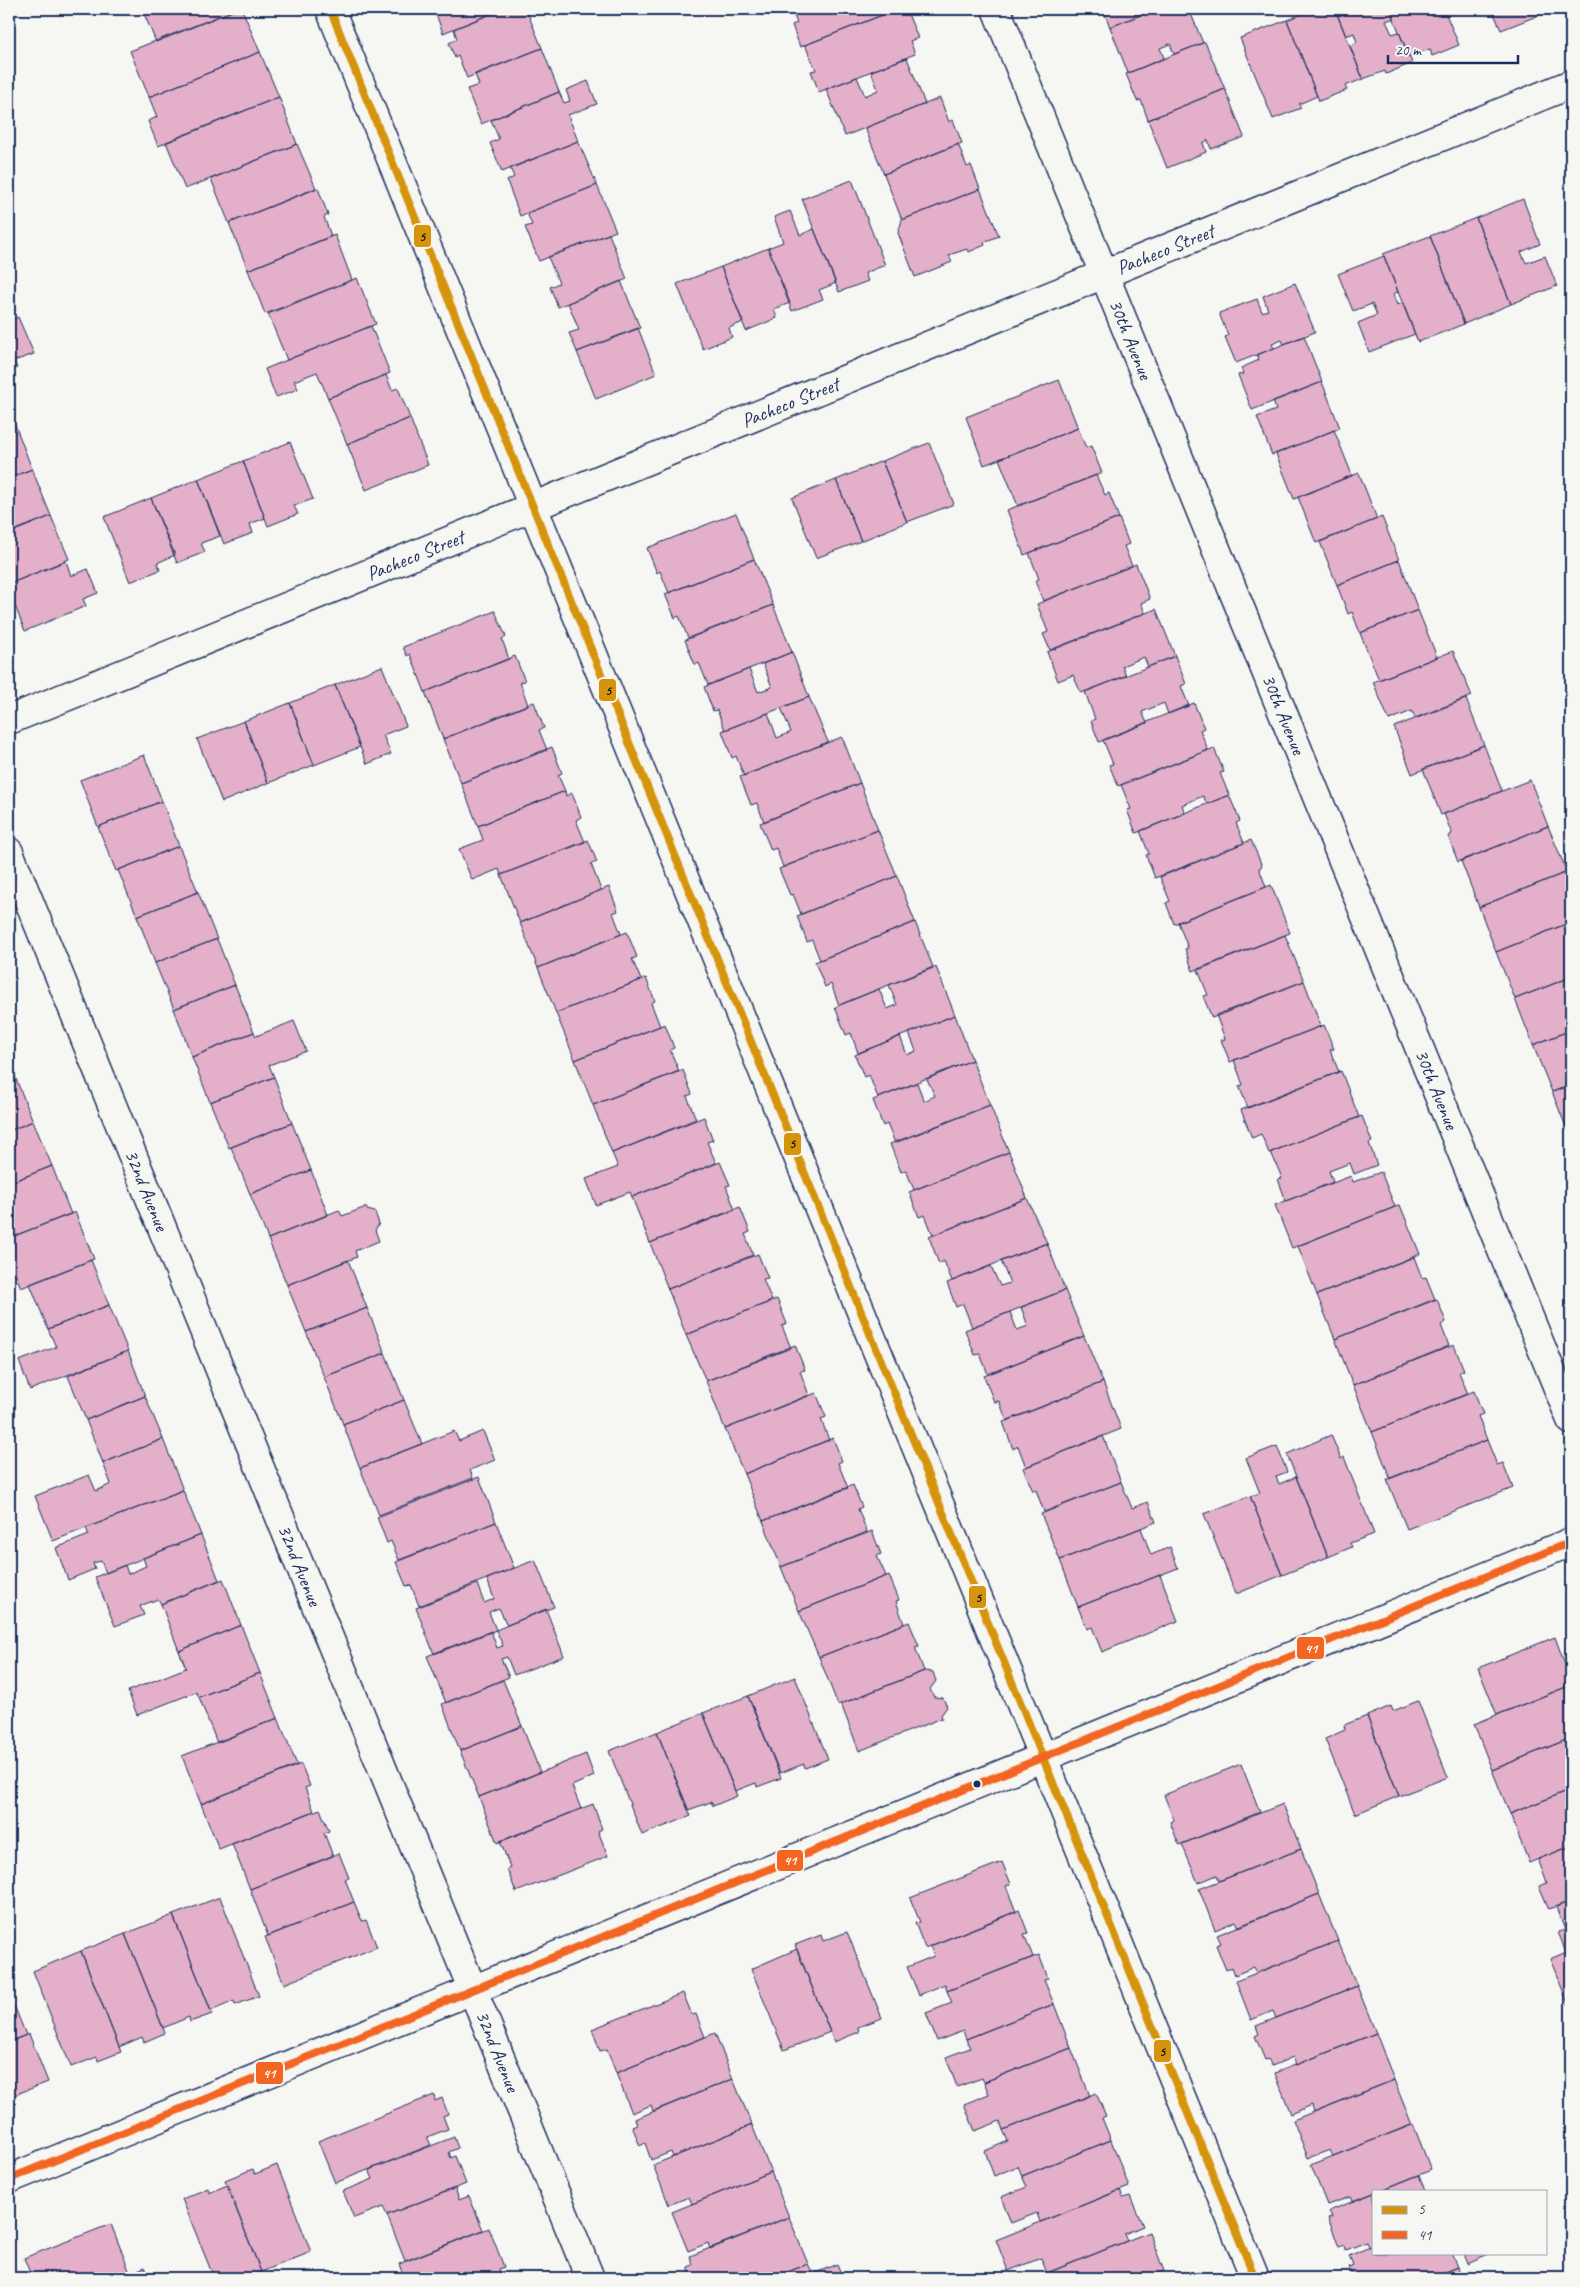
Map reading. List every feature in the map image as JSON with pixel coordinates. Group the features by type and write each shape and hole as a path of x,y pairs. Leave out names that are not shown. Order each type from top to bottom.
{"street":[{"path":"330,9 1256,2278"},
{"name":"30th Avenue","path":"996,9 1571,1420"},
{"name":"Pacheco Street","path":"9,720 1571,84"},
{"name":"32nd Avenue","path":"9,852 590,2278"},
{"path":"9,2179 1571,1542"}],"building":[{"path":"142,9 237,9 156,42"},
{"path":"237,9 242,9 260,52 149,97 130,51"},
{"path":"434,9 503,9 443,33"},
{"path":"503,9 526,9 542,48 467,78 458,56 455,58 449,43 457,39 454,29"},
{"path":"791,9 898,9 800,47 792,25 797,23"},
{"path":"898,9 906,9 918,38 910,41 915,54 819,92 811,71 816,70 805,45"},
{"path":"1103,9 1143,9 1145,13 1110,27"},
{"path":"1156,9 1189,9 1203,43 1174,54 1170,44 1160,48 1164,58 1128,73 1110,27"},
{"path":"1314,9 1335,9 1363,79 1345,86 1347,90 1319,101 1287,20"},
{"path":"1335,9 1390,9 1394,18 1386,21 1392,34 1399,32 1412,63 1386,74 1385,71 1363,79 1350,46 1357,42 1354,33 1346,36"},
{"path":"1390,9 1434,9 1437,16 1445,12 1459,45 1432,56 1430,49 1409,57"},
{"path":"1492,9 1540,9 1542,14 1501,30"},
{"path":"1287,20 1317,96 1299,104 1301,108 1273,119 1240,38"},
{"path":"1205,42 1225,89 1148,120 1141,100 1137,101 1126,74"},
{"path":"542,48 559,92 481,124 467,89 479,85 475,74"},
{"path":"260,52 279,97 158,146 148,121 157,117 149,97"},
{"path":"907,58 925,104 845,136 826,89 857,77 865,96 878,90 871,71"},
{"path":"588,81 597,104 568,115 578,141 502,172 490,143 499,139 491,120 559,92 564,103 570,101 566,90"},
{"path":"1225,89 1244,137 1211,149 1208,140 1203,143 1206,152 1167,168 1148,120"},
{"path":"279,97 297,144 185,189 166,142"},
{"path":"940,98 949,122 953,120 962,143 884,174 865,128"},
{"path":"578,141 597,185 520,216 507,181 514,177 510,168"},
{"path":"297,144 316,188 229,223 211,179"},
{"path":"958,144 967,167 971,165 980,189 902,220 884,174"},
{"path":"1571,170 1571,187 1566,172"},
{"path":"852,180 885,265 865,273 868,281 839,292 802,199"},
{"path":"597,185 616,231 539,261 525,227 532,225 527,213"},
{"path":"318,188 328,215 324,217 331,236 248,270 229,223"},
{"path":"980,189 999,236 984,242 985,245 969,252 967,249 949,255 952,262 915,277 898,233 902,220"},
{"path":"1523,199 1540,244 1521,252 1526,263 1545,256 1557,286 1511,304 1476,218"},
{"path":"790,211 800,235 814,229 836,283 819,290 823,299 792,311 768,248 783,242 774,217"},
{"path":"1476,218 1511,304 1464,324 1430,236"},
{"path":"609,234 627,279 558,307 550,287 559,283 548,257"},
{"path":"335,235 352,280 265,314 248,270"},
{"path":"1430,236 1464,324 1418,342 1383,254"},
{"path":"768,248 790,303 774,309 777,318 746,331 721,267"},
{"path":"1384,256 1398,292 1393,294 1397,305 1403,303 1415,334 1369,352 1358,323 1377,315 1372,304 1353,311 1338,274"},
{"path":"721,267 743,322 729,328 732,337 703,349 677,284"},
{"path":"357,278 376,324 287,360 268,314"},
{"path":"621,281 640,328 577,352 569,333 579,330 568,303"},
{"path":"1295,283 1315,332 1284,344 1282,340 1272,344 1274,348 1236,363 1225,337 1228,336 1219,313 1257,299 1262,312 1268,310 1263,296"},
{"path":"18,317 34,354 14,361 17,368 9,371 9,321"},
{"path":"371,326 390,373 328,398 317,372 294,381 298,389 276,397 265,369"},
{"path":"638,328 656,374 596,399 577,352"},
{"path":"1304,336 1322,382 1252,410 1238,375 1243,374 1241,368 1259,360 1257,355"},
{"path":"386,375 392,390 398,388 410,418 347,444 328,398"},
{"path":"1059,380 1078,428 984,465 966,417"},
{"path":"1322,382 1340,428 1272,455 1257,417 1276,410 1273,401"},
{"path":"410,418 428,465 366,490 347,444"},
{"path":"14,422 32,469 9,478 9,424"},
{"path":"1078,428 1086,448 1091,446 1102,473 1018,506 999,459"},
{"path":"1334,430 1352,475 1294,499 1276,454"},
{"path":"290,442 313,499 294,506 298,514 268,526 243,461"},
{"path":"929,443 954,504 907,522 882,461"},
{"path":"243,461 265,518 250,524 253,533 224,544 198,479"},
{"path":"882,461 907,522 861,541 836,480"},
{"path":"32,469 51,516 9,533 9,478"},
{"path":"1359,473 1377,519 1316,543 1298,497"},
{"path":"1096,475 1105,495 1109,493 1119,518 1024,555 1007,510"},
{"path":"198,479 220,536 201,543 205,552 177,563 151,498"},
{"path":"836,480 861,541 816,558 792,498"},
{"path":"151,498 175,555 157,563 160,570 130,582 104,517"},
{"path":"736,513 754,559 669,593 660,571 657,573 647,548"},
{"path":"51,516 69,559 9,584 9,533"},
{"path":"1382,517 1399,560 1337,585 1320,542"},
{"path":"1119,518 1129,544 1124,546 1132,566 1043,601 1035,581 1039,579 1029,553"},
{"path":"754,559 773,605 688,638 679,616 675,618 665,594"},
{"path":"1399,560 1418,610 1360,633 1352,612 1348,614 1337,585"},
{"path":"66,561 71,576 88,569 98,593 83,599 86,606 25,631 9,591 9,584"},
{"path":"1136,564 1150,599 1141,603 1145,613 1050,650 1043,634 1048,632 1037,604"},
{"path":"773,605 792,652 708,685 699,663 695,665 685,640"},
{"path":"1156,609 1175,656 1148,667 1144,657 1122,666 1126,676 1081,693 1073,675 1058,681 1047,652"},
{"path":"1418,610 1437,657 1379,680 1360,633"},
{"path":"495,611 506,637 502,639 509,659 425,692 410,654 407,656 403,647"},
{"path":"1453,651 1472,696 1415,718 1412,711 1389,720 1373,682"},
{"path":"792,652 809,697 725,730 717,710 713,711 704,687 749,669 758,692 772,687 763,664"},
{"path":"515,656 525,681 520,682 528,705 443,739 425,692"},
{"path":"1175,656 1186,684 1181,686 1189,706 1168,714 1164,703 1142,712 1147,723 1099,742 1091,721 1095,719 1085,692"},
{"path":"382,666 406,726 383,735 391,754 367,764 335,685"},
{"path":"335,685 360,747 314,765 290,703"},
{"path":"809,697 828,742 744,776 736,756 732,758 722,731 768,713 777,738 791,732 781,708"},
{"path":"1466,699 1484,745 1412,774 1394,727"},
{"path":"534,702 544,728 539,730 547,750 461,783 443,739"},
{"path":"290,703 314,765 268,783 244,721"},
{"path":"1194,703 1204,728 1200,730 1208,750 1118,786 1109,765 1113,764 1103,740"},
{"path":"244,721 268,783 222,802 197,739"},
{"path":"842,737 860,783 764,822 757,803 751,805 740,777"},
{"path":"1484,745 1502,791 1441,815 1423,769"},
{"path":"552,747 562,773 558,775 565,791 478,826 461,783"},
{"path":"1214,748 1224,772 1220,773 1229,795 1207,804 1203,796 1182,805 1185,813 1136,833 1127,810 1131,809 1121,785"},
{"path":"144,755 162,801 98,827 80,780"},
{"path":"1530,780 1548,826 1458,862 1448,836 1452,834 1444,814"},
{"path":"860,783 878,830 783,867 776,848 771,850 760,823"},
{"path":"565,791 566,796 572,793 581,817 576,820 585,842 501,875 499,869 472,880 459,849 483,840 478,826"},
{"path":"1229,795 1240,821 1236,823 1244,843 1155,878 1146,855 1149,854 1140,831"},
{"path":"162,801 179,846 116,871 98,827"},
{"path":"1548,826 1567,872 1479,907 1461,861"},
{"path":"878,830 897,876 801,914 793,894 790,895 779,869"},
{"path":"588,840 597,862 591,864 601,890 520,923 501,875"},
{"path":"1251,840 1262,866 1259,868 1266,887 1174,924 1166,903 1170,901 1160,877"},
{"path":"179,846 198,892 137,916 118,870"},
{"path":"1567,872 1571,884 1571,922 1496,952 1479,907"},
{"path":"897,876 915,922 820,960 812,940 807,942 797,916"},
{"path":"1271,885 1290,933 1193,971 1185,949 1188,948 1178,922"},
{"path":"609,887 618,911 613,913 621,934 538,968 520,923"},
{"path":"198,892 217,939 155,963 137,916"},
{"path":"915,922 933,967 839,1005 831,984 825,987 815,962"},
{"path":"1571,922 1571,977 1515,999 1496,952"},
{"path":"627,932 637,957 632,959 641,980 556,1013 538,968"},
{"path":"1285,935 1304,981 1212,1018 1203,996 1208,995 1198,970"},
{"path":"217,939 235,985 174,1009 155,963"},
{"path":"936,967 955,1015 858,1053 851,1033 846,1035 835,1007 879,989 887,1009 897,1005 889,985"},
{"path":"1571,977 1571,1030 1533,1045 1515,999"},
{"path":"646,978 655,1001 651,1003 660,1026 575,1060 556,1013"},
{"path":"1304,981 1321,1026 1230,1062 1221,1040 1225,1039 1216,1015"},
{"path":"235,985 254,1032 192,1057 174,1009"},
{"path":"955,1015 972,1060 878,1098 869,1075 864,1077 855,1055 900,1036 907,1055 916,1051 909,1033"},
{"path":"294,1021 306,1051 269,1065 274,1077 210,1102 192,1057 254,1032 256,1036"},
{"path":"665,1024 674,1048 670,1050 679,1071 593,1105 575,1060"},
{"path":"1324,1025 1334,1049 1330,1050 1339,1072 1248,1108 1239,1086 1243,1085 1234,1060"},
{"path":"1571,1030 1571,1085 1552,1092 1533,1045"},
{"path":"972,1060 990,1105 895,1143 887,1124 883,1126 873,1100 917,1083 924,1101 935,1096 927,1079"},
{"path":"9,1062 14,1074 9,1077"},
{"path":"683,1070 692,1094 687,1096 696,1119 612,1153 593,1105"},
{"path":"1341,1071 1359,1117 1269,1153 1261,1134 1252,1138 1241,1110"},
{"path":"14,1074 33,1121 9,1131 9,1077"},
{"path":"274,1077 292,1123 229,1148 210,1102"},
{"path":"1571,1085 1571,1139 1552,1092"},
{"path":"990,1105 1009,1152 914,1190 906,1170 901,1172 890,1144"},
{"path":"1362,1116 1372,1142 1369,1143 1377,1165 1354,1174 1350,1163 1329,1171 1333,1182 1286,1201 1278,1179 1282,1178 1271,1152"},
{"path":"704,1117 713,1140 707,1142 716,1163 632,1197 630,1192 596,1205 586,1179 618,1167 612,1153"},
{"path":"33,1121 52,1166 9,1183 9,1131"},
{"path":"292,1123 311,1170 250,1194 231,1147"},
{"path":"1009,1152 1027,1198 933,1235 925,1215 919,1217 909,1192"},
{"path":"720,1162 730,1185 726,1186 735,1210 650,1243 632,1197"},
{"path":"52,1166 71,1214 9,1238 9,1183"},
{"path":"311,1170 328,1215 268,1239 250,1194"},
{"path":"1381,1172 1395,1207 1292,1248 1275,1205 1351,1176 1353,1182"},
{"path":"1027,1198 1047,1243 952,1281 944,1261 939,1264 929,1237"},
{"path":"1400,1205 1420,1254 1317,1295 1298,1246"},
{"path":"366,1207 367,1210 375,1212 379,1224 375,1230 379,1241 355,1251 357,1257 287,1285 268,1239 339,1210 342,1216"},
{"path":"740,1207 750,1232 745,1234 753,1255 668,1289 650,1243"},
{"path":"75,1212 94,1259 21,1288 15,1273 9,1271 9,1238"},
{"path":"1047,1243 1065,1290 972,1327 963,1304 956,1307 947,1283 991,1266 1000,1286 1010,1283 1001,1261"},
{"path":"758,1254 768,1278 763,1279 772,1301 686,1335 668,1289"},
{"path":"1414,1257 1422,1278 1426,1277 1435,1299 1335,1339 1317,1295"},
{"path":"91,1260 109,1305 48,1329 30,1284"},
{"path":"348,1260 367,1308 306,1332 287,1285"},
{"path":"1065,1290 1084,1336 988,1374 980,1354 975,1355 965,1330 1010,1312 1017,1330 1028,1326 1021,1307"},
{"path":"777,1299 787,1324 782,1326 791,1348 706,1381 686,1335"},
{"path":"1437,1299 1446,1322 1441,1325 1449,1346 1353,1385 1335,1339"},
{"path":"109,1305 128,1351 30,1390 19,1361 56,1347 48,1329"},
{"path":"367,1308 385,1353 324,1377 306,1332"},
{"path":"1084,1336 1103,1382 1007,1421 999,1401 994,1402 984,1376"},
{"path":"795,1345 805,1370 800,1371 809,1395 725,1429 706,1381"},
{"path":"1454,1345 1464,1370 1459,1372 1468,1394 1372,1432 1353,1385"},
{"path":"128,1351 145,1396 86,1420 68,1376"},
{"path":"385,1353 404,1400 343,1424 324,1377"},
{"path":"1103,1382 1121,1429 1026,1467 1018,1446 1013,1449 1003,1422"},
{"path":"1474,1391 1483,1414 1478,1416 1487,1440 1390,1478 1372,1432"},
{"path":"816,1393 826,1417 821,1419 829,1440 744,1474 725,1429"},
{"path":"145,1396 163,1439 103,1463 86,1420"},
{"path":"404,1400 422,1444 360,1468 343,1424"},
{"path":"454,1431 459,1441 483,1431 495,1460 470,1470 473,1478 379,1515 360,1468"},
{"path":"1331,1435 1341,1459 1344,1457 1374,1534 1350,1543 1352,1547 1328,1557 1287,1454"},
{"path":"1103,1436 1121,1482 1044,1512 1036,1490 1033,1491 1023,1468"},
{"path":"833,1438 842,1461 838,1463 848,1488 763,1521 744,1474"},
{"path":"163,1439 183,1490 53,1541 35,1496 89,1475 96,1491 111,1484 103,1463"},
{"path":"1487,1440 1497,1465 1503,1463 1513,1488 1407,1529 1387,1480"},
{"path":"1277,1446 1287,1472 1276,1476 1279,1484 1296,1477 1328,1557 1282,1575 1250,1496 1260,1493 1246,1458"},
{"path":"479,1477 496,1522 399,1560 391,1541 387,1543 377,1517"},
{"path":"1121,1482 1132,1508 1148,1502 1156,1522 1060,1560 1041,1514"},
{"path":"853,1485 862,1507 858,1509 867,1532 781,1567 763,1521"},
{"path":"183,1490 201,1535 106,1573 101,1561 93,1563 95,1569 68,1580 56,1548 89,1535 86,1528"},
{"path":"1250,1496 1282,1575 1236,1594 1204,1514"},
{"path":"496,1522 514,1568 419,1606 411,1585 406,1586 396,1562"},
{"path":"1141,1528 1151,1555 1170,1547 1178,1568 1078,1607 1060,1560"},
{"path":"872,1531 881,1554 877,1556 886,1576 799,1611 781,1567"},
{"path":"201,1535 219,1580 161,1604 158,1599 140,1606 144,1615 115,1626 95,1577 125,1565 128,1574 146,1566 143,1558"},
{"path":"535,1560 554,1607 507,1625 499,1608 489,1612 496,1630 434,1654 416,1608 477,1584 484,1603 494,1599 487,1579"},
{"path":"889,1575 899,1600 896,1601 904,1624 819,1657 799,1611"},
{"path":"1160,1575 1178,1621 1102,1652 1092,1627 1087,1629 1078,1607"},
{"path":"223,1579 241,1625 179,1651 161,1604"},
{"path":"546,1609 564,1656 514,1675 507,1657 501,1659 509,1677 446,1703 427,1656 491,1631 497,1648 503,1646 496,1630"},
{"path":"909,1622 919,1646 915,1647 924,1671 838,1705 819,1657"},
{"path":"241,1625 260,1673 199,1697 196,1692 137,1715 128,1691 186,1668 179,1651"},
{"path":"1555,1637 1564,1662 1569,1659 1571,1664 1571,1685 1497,1715 1478,1668"},
{"path":"924,1671 933,1672 936,1681 930,1689 934,1697 943,1698 947,1707 941,1715 942,1718 859,1751 841,1704"},
{"path":"260,1673 278,1718 217,1743 199,1697"},
{"path":"795,1677 828,1759 805,1768 804,1764 780,1773 748,1696"},
{"path":"503,1680 522,1726 460,1751 442,1704"},
{"path":"1571,1685 1571,1730 1569,1731 1571,1738 1492,1770 1474,1724"},
{"path":"748,1696 781,1778 757,1787 756,1783 735,1791 703,1713"},
{"path":"1418,1701 1448,1777 1399,1796 1367,1716 1391,1706 1393,1711"},
{"path":"703,1713 737,1796 713,1806 711,1802 688,1810 657,1732"},
{"path":"1367,1716 1399,1796 1355,1814 1325,1739 1345,1730 1344,1725"},
{"path":"278,1718 297,1765 201,1804 182,1756"},
{"path":"522,1726 540,1772 479,1797 460,1751"},
{"path":"657,1732 691,1816 642,1835 609,1751"},
{"path":"1571,1738 1571,1789 1510,1814 1492,1770"},
{"path":"586,1754 594,1776 572,1786 581,1809 497,1843 479,1797"},
{"path":"301,1764 310,1786 305,1788 314,1811 219,1849 201,1804"},
{"path":"1241,1764 1260,1812 1179,1845 1170,1822 1174,1820 1164,1795"},
{"path":"1571,1789 1571,1846 1529,1863 1510,1814"},
{"path":"593,1804 602,1829 598,1831 608,1856 516,1892 507,1869 510,1867 500,1841"},
{"path":"1283,1804 1301,1849 1219,1881 1217,1875 1198,1883 1182,1844"},
{"path":"320,1809 329,1831 324,1833 333,1856 250,1889 232,1844"},
{"path":"1571,1846 1571,1901 1549,1909 1539,1886 1547,1883 1538,1859"},
{"path":"1301,1849 1319,1894 1239,1927 1236,1921 1215,1930 1199,1889"},
{"path":"339,1853 349,1878 345,1879 354,1902 268,1936 250,1889"},
{"path":"1002,1862 1011,1884 1006,1886 1016,1912 925,1948 915,1923 920,1922 910,1898"},
{"path":"1319,1894 1338,1941 1257,1973 1254,1967 1235,1975 1232,1967 1226,1970 1216,1945 1221,1943 1217,1935"},
{"path":"220,1897 259,1996 235,2005 234,2001 211,2011 173,1915"},
{"path":"1571,1901 1571,1950 1566,1952 1558,1932 1565,1930 1556,1907"},
{"path":"354,1902 362,1921 366,1920 377,1947 284,1984 265,1937"},
{"path":"1019,1910 1028,1933 1024,1934 1033,1957 947,1991 945,1984 919,1995 907,1967 934,1956 930,1946"},
{"path":"173,1915 212,2014 190,2022 189,2017 163,2028 125,1934"},
{"path":"847,1932 882,2018 858,2027 859,2032 834,2042 795,1945 821,1935 823,1941"},
{"path":"125,1934 165,2033 144,2042 142,2037 119,2047 81,1951"},
{"path":"1338,1941 1357,1986 1276,2018 1273,2011 1251,2020 1236,1981"},
{"path":"797,1949 830,2032 784,2050 751,1969"},
{"path":"1571,1950 1571,2007 1570,2008 1550,1959"},
{"path":"81,1951 121,2052 98,2061 97,2057 71,2067 33,1971"},
{"path":"1039,1955 1048,1978 1044,1980 1054,2004 966,2039 963,2031 937,2041 926,2013 952,2003 947,1991"},
{"path":"1357,1986 1376,2033 1296,2065 1293,2057 1272,2066 1268,2059 1265,2060 1255,2036 1259,2034 1256,2026"},
{"path":"9,1993 26,2035 9,2042"},
{"path":"683,1993 692,2015 696,2014 705,2037 616,2073 607,2049 600,2051 592,2029"},
{"path":"1054,2004 1071,2048 984,2082 982,2078 957,2087 946,2057 970,2048 966,2039"},
{"path":"715,2033 733,2079 653,2111 651,2105 632,2113 616,2073"},
{"path":"1376,2033 1394,2080 1314,2112 1312,2105 1291,2114 1275,2073"},
{"path":"29,2034 48,2082 9,2097 9,2042"},
{"path":"1071,2048 1090,2096 1003,2130 1000,2121 975,2131 964,2104 989,2094 984,2082"},
{"path":"733,2079 752,2125 673,2157 671,2152 651,2160 645,2143 640,2146 632,2126 637,2124 635,2119"},
{"path":"1394,2080 1412,2125 1333,2156 1330,2150 1308,2158 1293,2120"},
{"path":"1096,2093 1106,2116 1102,2118 1111,2140 1022,2176 1018,2166 994,2176 985,2151 1008,2141 1003,2130"},
{"path":"434,2095 435,2101 442,2098 448,2114 443,2116 448,2129 427,2137 431,2145 335,2183 318,2141"},
{"path":"1413,2124 1431,2170 1381,2190 1372,2190 1372,2194 1352,2201 1350,2197 1327,2205 1311,2165"},
{"path":"752,2125 771,2172 692,2204 689,2197 669,2205 653,2165"},
{"path":"454,2137 458,2148 449,2152 451,2158 455,2156 466,2184 387,2215 383,2207 354,2218 343,2191 373,2179 369,2170"},
{"path":"1111,2140 1129,2187 1040,2222 1037,2213 1011,2223 1001,2197 1027,2187 1022,2176"},
{"path":"277,2165 311,2252 261,2272 225,2180 253,2169 255,2174"},
{"path":"771,2172 789,2217 710,2249 708,2243 688,2251 672,2212"},
{"path":"1419,2175 1425,2190 1382,2190"},
{"path":"227,2185 261,2272 246,2278 214,2278 182,2199 208,2188 209,2193"},
{"path":"455,2188 459,2200 469,2196 483,2230 405,2261 387,2215"},
{"path":"1120,2190 1123,2198 1130,2196 1143,2226 1124,2234 1127,2241 1047,2273 1041,2258 1008,2271 996,2240"},
{"path":"1372,2194 1372,2246 1368,2248 1366,2242 1346,2250 1345,2245 1339,2247 1328,2218 1332,2217 1329,2211"},
{"path":"789,2217 808,2264 772,2278 692,2278 688,2267 693,2265 690,2256"},
{"path":"111,2224 130,2273 118,2278 32,2278 24,2258"},
{"path":"489,2228 504,2267 499,2269 501,2276 496,2278 395,2278 403,2275 399,2264"},
{"path":"1149,2232 1164,2271 1146,2278 1049,2278 1047,2273"},
{"path":"1372,2246 1372,2254 1451,2254 1457,2267 1430,2278 1353,2278 1349,2268 1353,2266 1349,2256"},
{"path":"1464,2254 1490,2254 1468,2263"},
{"path":"808,2264 813,2274 837,2264 843,2278 772,2278"},
{"path":"145,2267 150,2278 118,2278 130,2273"},
{"path":"1457,2267 1461,2278 1430,2278"}],"transit line":[{"name":"5","path":"330,9 1255,2278"},
{"name":"41","path":"9,2179 1571,1542"}]}
